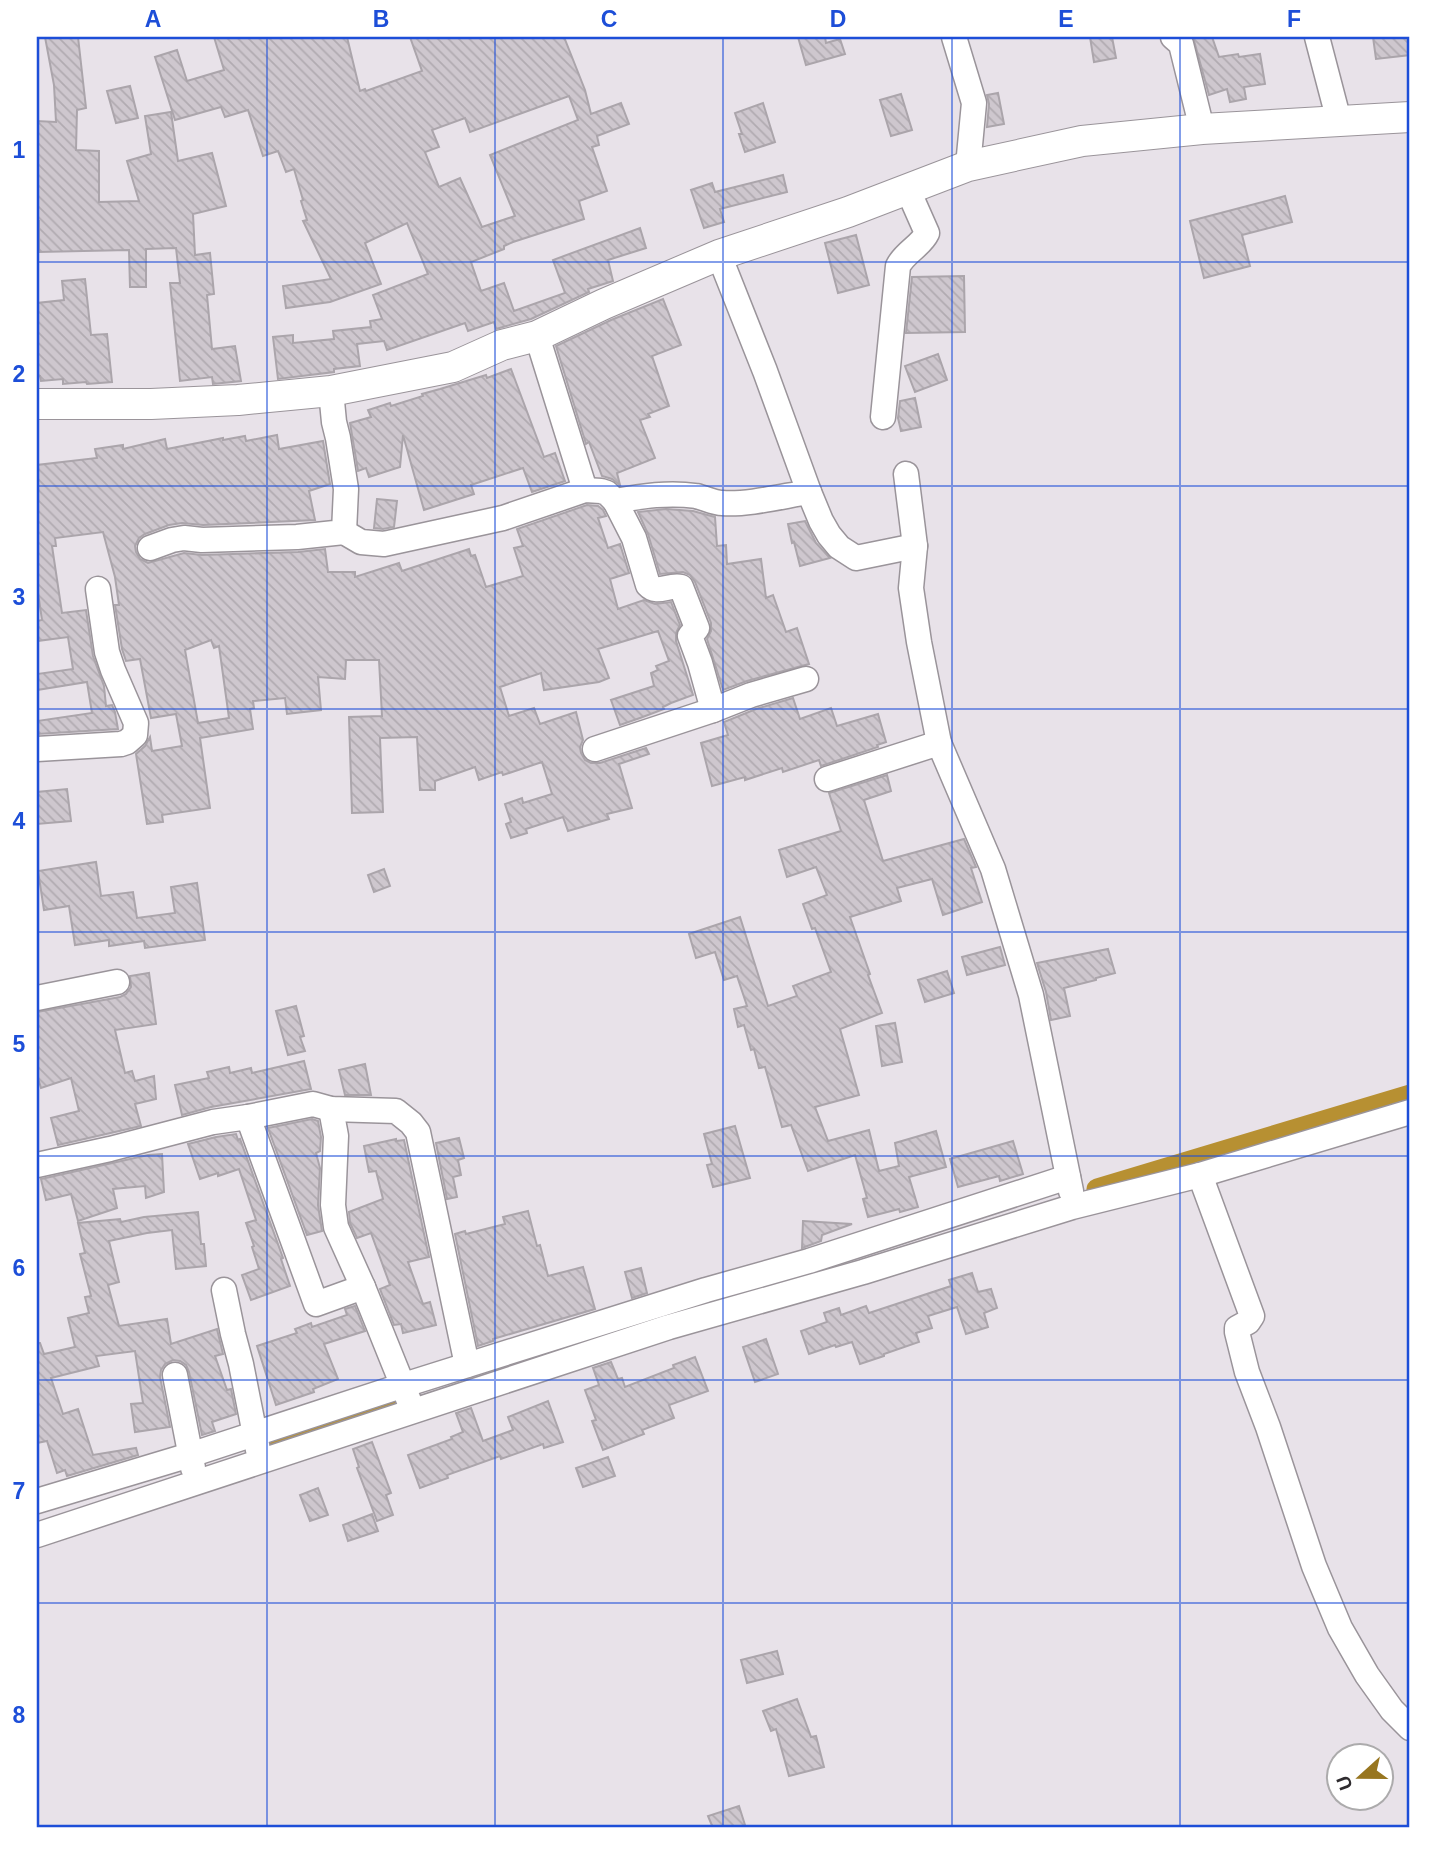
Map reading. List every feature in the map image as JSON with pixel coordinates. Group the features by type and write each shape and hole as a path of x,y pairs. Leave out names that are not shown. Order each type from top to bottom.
{"street":[{"path":"954,37 974,103 968,166"},
{"path":"1173,37 1181,44 1202,129"},
{"path":"1317,37 1339,121"},
{"path":"37,404 238,400 331,391 453,367 502,345 537,336 604,304 719,256 908,190 968,166 1082,141 1202,129 1410,117"},
{"path":"883,417 898,266 902,259 925,239 927,233 908,190"},
{"path":"719,256 809,492 829,535 839,547 856,558 915,546"},
{"path":"537,336 585,490"},
{"path":"331,391 346,489 344,532"},
{"path":"906,474 915,546 911,588 939,743 993,869 1031,995 1070,1191"},
{"path":"150,548 184,538 202,540 297,537 344,532 361,542 384,544 503,518 585,490 601,491 615,501 636,543 651,589 673,585 681,587 684,592 696,628 690,636 713,710"},
{"path":"615,501 675,494 721,503 764,500 809,492"},
{"path":"37,749 121,744 135,735 136,723 107,652 98,589"},
{"path":"594,749 806,679"},
{"path":"827,779 939,743"},
{"path":"37,999 117,982"},
{"path":"37,1165 213,1122 313,1104 331,1109 396,1111 418,1132 467,1366"},
{"path":"331,1109 336,1136 334,1216 341,1242 363,1287 408,1398"},
{"path":"408,1398 467,1366 706,1290 1070,1191 1200,1175 1410,1112"},
{"path":"248,1117 316,1304 363,1287"},
{"path":"1200,1175 1252,1316 1248,1322 1237,1328 1237,1332 1247,1372 1314,1566 1340,1628 1367,1675 1392,1710 1410,1728"},
{"path":"37,1502 194,1468 408,1398 863,1272 1070,1191"},
{"path":"224,1290 257,1448"},
{"path":"175,1375 194,1468"},
{"path":"37,1535 194,1468"}],"building":[{"path":"45,37 78,37 86,108 77,110 76,150 99,151 99,202 139,201 127,161 151,154 145,116 171,112 178,161 212,153 226,206 193,214 195,255 210,253 214,294 207,295 212,349 235,346 241,381 213,384 212,377 180,381 170,283 180,283 176,248 146,249 146,287 130,287 129,250 39,252 37,121 56,122 54,85"},
{"path":"214,37 347,37 360,91 366,91 422,71 410,37 564,37 585,90 591,114 621,103 629,124 597,136 599,145 592,147 607,191 579,201 584,219 513,242 504,246 504,249 471,262 481,291 504,283 514,311 565,293 553,260 640,228 646,248 608,260 613,281 588,289 589,292 531,319 496,329 494,322 468,331 465,323 387,350 384,341 357,344 360,366 278,379 273,337 293,335 293,343 334,339 333,331 371,327 370,321 382,319 373,295 428,274 407,223 365,243 381,284 330,302 286,308 283,286 331,279 303,221 307,220 294,169 286,172 278,151 263,156 248,110 225,117 221,107 175,120 155,57 177,50 187,81 224,70","holes":["569,96 578,120 490,155 515,216 482,227 460,178 439,187 425,152 439,147 432,130 465,118 470,132"]},
{"path":"798,37 825,37 826,43 840,39 845,54 806,65"},
{"path":"1090,37 1112,37 1116,58 1094,62"},
{"path":"1193,37 1212,37 1219,57 1260,54 1265,84 1244,87 1246,99 1230,102 1227,89 1209,95"},
{"path":"1373,37 1410,37 1410,55 1376,59"},
{"path":"130,86 138,118 116,123 107,91"},
{"path":"998,93 1004,124 987,127 987,95"},
{"path":"901,94 912,130 891,136 880,100"},
{"path":"763,103 775,142 745,152 735,113"},
{"path":"783,175 787,192 720,209 724,222 704,228 691,190 712,183 715,192"},
{"path":"1285,196 1292,222 1242,235 1250,266 1204,278 1190,221"},
{"path":"856,235 869,285 838,293 825,243"},
{"path":"964,276 965,332 906,333 912,277"},
{"path":"85,279 91,335 107,334 112,382 63,384 63,379 41,381 40,376 37,376 37,303 64,300 62,281"},
{"path":"663,299 681,345 652,356 669,406 640,420 655,458 617,473 620,485 602,476 589,442 586,444 556,346"},
{"path":"938,354 947,380 915,392 905,366"},
{"path":"511,369 544,457 555,453 565,481 532,492 523,468 471,485 474,494 424,510 403,435 400,467 369,477 366,468 358,471 350,423 371,417 368,410 390,403 391,406 423,396 422,394 486,375 487,378"},
{"path":"915,398 921,427 901,431 898,418 900,401"},
{"path":"277,435 279,449 323,441 330,484 309,491 315,520 169,525 139,538 135,546 140,559 148,563 184,553 202,555 325,549 328,572 355,572 355,577 399,563 402,571 469,549 471,556 475,555 486,587 523,576 514,548 523,546 517,529 587,505 598,506 603,510 606,516 598,518 608,548 620,544 629,573 610,579 618,609 644,600 655,604 671,602 680,625 676,641 693,695 620,725 611,700 654,686 651,673 658,670 656,666 669,661 658,631 598,649 609,678 599,682 544,690 541,673 500,687 509,716 534,708 540,724 576,712 583,740 581,753 585,760 591,763 600,763 646,748 649,754 619,764 632,808 607,814 609,819 568,831 563,817 526,829 527,833 511,838 506,824 511,822 505,804 522,798 523,803 552,794 542,762 479,780 475,767 435,781 435,790 420,790 417,737 380,738 383,812 352,813 349,717 382,716 379,660 346,660 345,679 318,677 321,710 287,714 285,698 253,701 254,708 250,709 253,729 200,738 210,808 162,815 163,822 147,824 136,754 150,737 152,751 182,746 176,714 151,718 140,659 126,661 115,605 119,605 115,577 103,532 55,538 56,546 52,546 62,613 86,610 93,656 104,686 106,706 112,705 118,729 37,734 37,721 92,713 87,682 37,690 37,674 73,669 68,637 37,641 37,621 42,620 37,586 37,465 97,458 95,449 123,445 123,449 165,439 167,449 223,438 245,436 246,441","holes":["211,640 214,648 219,646 229,718 198,723 185,650"]},
{"path":"377,499 397,501 394,527 374,528"},
{"path":"666,509 693,511 715,517 717,546 726,545 727,564 761,559 766,598 773,595 786,632 797,628 809,664 723,690 707,639 711,623 695,582 690,575 683,572 660,574 638,512"},
{"path":"805,521 816,543 830,558 800,566 788,524"},
{"path":"793,698 800,719 831,708 837,726 878,714 886,742 821,766 819,760 783,772 782,768 745,780 745,777 712,786 701,743 728,735 724,722"},
{"path":"887,775 891,791 864,800 883,861 964,839 976,867 971,868 982,902 943,915 932,879 897,888 901,901 850,917 882,1013 840,1029 859,1095 815,1107 828,1141 869,1130 879,1171 899,1166 895,1143 936,1131 946,1167 909,1177 918,1207 868,1217 863,1199 867,1198 855,1155 808,1171 791,1125 782,1127 765,1067 759,1068 744,1025 738,1027 734,1009 747,1006 737,976 724,980 715,952 696,958 689,934 740,917 768,1006 797,996 793,986 831,972 803,904 827,895 816,867 787,877 779,850 841,831 829,793"},
{"path":"67,789 71,821 37,824 37,792"},
{"path":"96,862 101,896 133,892 137,918 175,913 171,887 197,883 205,940 145,948 144,941 109,946 109,940 75,945 69,906 44,910 38,871"},
{"path":"384,869 390,886 374,892 368,875"},
{"path":"1000,947 1005,965 967,975 962,957"},
{"path":"1108,949 1115,973 1064,988 1070,1016 1051,1020 1037,963"},
{"path":"947,971 954,993 925,1002 918,980"},
{"path":"149,973 156,1024 115,1030 125,1073 132,1071 135,1081 154,1076 156,1099 135,1104 141,1126 58,1145 51,1118 79,1111 71,1078 41,1088 37,1075 37,1012 120,997 131,987 130,976"},
{"path":"296,1006 304,1036 300,1037 305,1051 288,1055 276,1011"},
{"path":"895,1023 902,1062 882,1066 876,1026"},
{"path":"304,1061 311,1089 211,1107 182,1115 175,1085 209,1078 207,1072 229,1067 230,1073 251,1068 252,1073"},
{"path":"365,1064 371,1095 345,1095 339,1070"},
{"path":"312,1119 318,1121 321,1137 320,1151 316,1153 320,1168 318,1205 322,1231 307,1235 268,1128"},
{"path":"735,1126 750,1178 713,1187 707,1165 712,1164 704,1134"},
{"path":"236,1134 283,1258 281,1259 290,1286 251,1300 242,1275 259,1269 246,1223 256,1220 239,1169 200,1179 188,1144"},
{"path":"459,1138 464,1158 458,1160 461,1175 453,1177 457,1197 447,1199 436,1143"},
{"path":"396,1139 404,1140 429,1257 408,1262 423,1304 430,1302 436,1325 403,1333 401,1324 394,1325 380,1289 390,1285 371,1233 357,1238 350,1223 349,1212 383,1199 376,1171 369,1172 364,1146"},
{"path":"1013,1141 1023,1174 1000,1181 999,1176 958,1187 950,1159"},
{"path":"162,1154 164,1192 146,1198 145,1186 113,1189 117,1208 78,1221 71,1194 46,1200 41,1179"},
{"path":"528,1211 548,1276 583,1267 595,1309 493,1339 478,1346 455,1234 465,1231 466,1234 505,1224 503,1217"},
{"path":"198,1212 206,1266 176,1269 172,1230 147,1233 109,1241 119,1282 108,1285 119,1326 167,1319 171,1344 217,1329 223,1354 215,1356 227,1390 231,1389 236,1414 212,1422 215,1431 202,1435 189,1372 186,1365 173,1360 165,1364 160,1377 170,1427 135,1432 131,1404 143,1403 135,1351 96,1356 99,1366 51,1378 63,1414 78,1409 93,1455 136,1448 138,1455 67,1476 65,1470 57,1473 47,1441 37,1443 37,1343 40,1343 44,1354 75,1347 68,1318 89,1313 85,1297 91,1296 80,1254 85,1253 78,1223 120,1219 121,1222"},
{"path":"803,1221 852,1224 822,1235 821,1241 802,1248"},
{"path":"641,1268 647,1293 632,1298 625,1272"},
{"path":"972,1273 978,1292 991,1289 997,1308 984,1313 988,1327 966,1334 957,1307 928,1316 932,1328 916,1333 919,1342 860,1364 852,1342 809,1354 801,1331 827,1322 824,1313 839,1308 841,1315 866,1306 869,1313 951,1286 949,1280"},
{"path":"355,1306 365,1331 324,1344 338,1379 313,1389 314,1392 276,1405 257,1346 297,1333 295,1329 311,1323 312,1327 347,1315 345,1309"},
{"path":"766,1339 778,1374 755,1382 743,1347"},
{"path":"695,1357 708,1391 669,1405 674,1418 642,1430 644,1434 603,1450 592,1421 596,1420 585,1390 599,1385 593,1368 611,1362 618,1379 622,1378 625,1387"},
{"path":"548,1401 563,1442 544,1448 543,1444 501,1459 500,1456 420,1488 408,1455 452,1439 451,1437 463,1432 456,1413 471,1408 483,1441 513,1430 508,1417"},
{"path":"372,1442 391,1493 386,1495 393,1515 377,1521 357,1468 359,1467 353,1449"},
{"path":"608,1457 615,1476 583,1487 576,1468"},
{"path":"318,1488 328,1515 310,1521 300,1495"},
{"path":"372,1514 378,1531 348,1541 343,1525"},
{"path":"777,1651 783,1674 747,1683 741,1660"},
{"path":"797,1699 811,1737 816,1736 824,1767 789,1776 776,1729 771,1731 763,1711"},
{"path":"739,1806 745,1825 713,1828 708,1816"}],"waterway":[{"path":"1097,1189 1410,1095"},
{"path":"273,1439 397,1405"}]}
